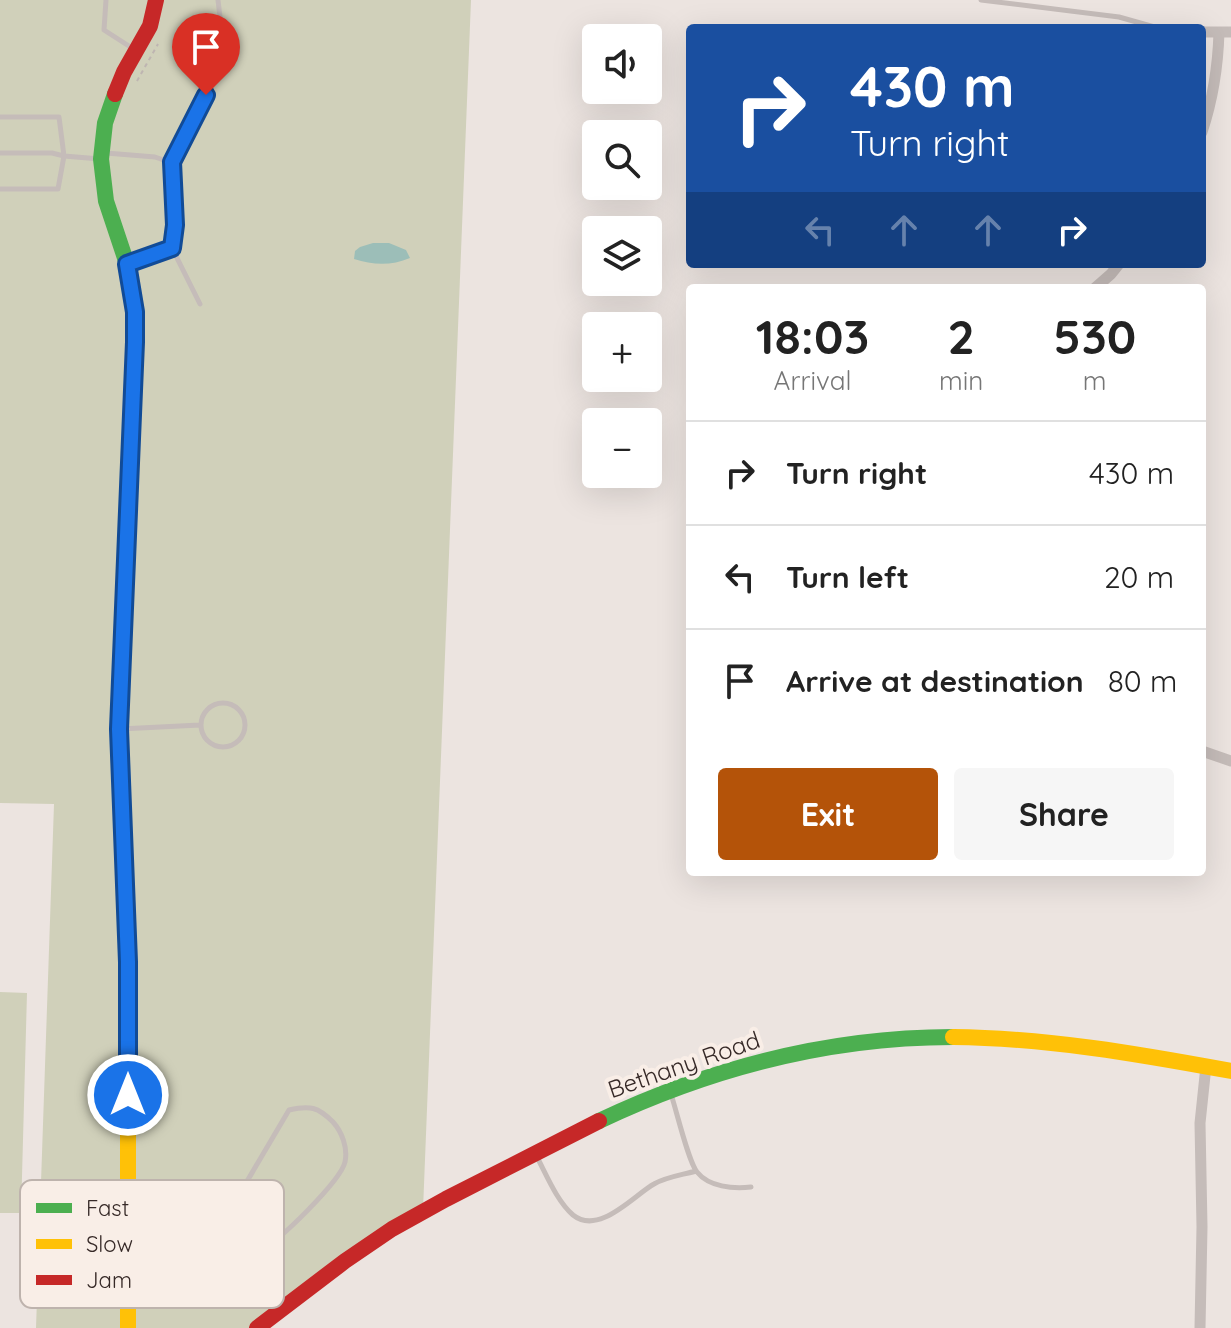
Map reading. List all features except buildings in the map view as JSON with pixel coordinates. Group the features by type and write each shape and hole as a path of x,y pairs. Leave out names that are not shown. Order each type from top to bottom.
{"street":[{"path":"128,1180 128,962 119,729 135,312 127,264 106,201 101,156 105,123 124,72 150,26 156,0"},
{"path":"1206,121 1225,32"},
{"path":"1100,284 1116,268"},
{"path":"1206,752 1231,761"},
{"name":"Bethany Road","path":"284,1308 380,1238 437,1204 576,1131 670,1090 755,1062 802,1052 886,1041 948,1037 1057,1042 1231,1071"},
{"path":"1200,1328 1200,1123 1206,1066"},
{"name":"Bethany Road","path":"257,1328 283,1308"}],"lane":[{"path":"106,0 104,30 137,51"},
{"path":"200,304 172,248 175,225 172,163 206,95 223,43 218,0"},
{"path":"981,0 1119,17 1144,24"},
{"path":"0,117 59,117 64,156 58,189 0,189"},
{"path":"0,153 155,157 172,163"},
{"path":"127,264 172,248"},
{"path":"227,703 240,711 245,725 240,739 227,747 219,747 204,737 200,725 207,709 227,703"},
{"path":"119,729 200,725"},
{"path":"670,1090 696,1171 707,1180 725,1187 751,1187"},
{"path":"248,1180 289,1110 305,1106 322,1111 339,1128 346,1151 345,1165 329,1187 284,1232"},
{"path":"534,1153 571,1213 584,1220 598,1219 613,1212 657,1182 696,1171"}],"path":[{"path":"133,87 160,38"}],"green space":[{"path":"0,0 471,0 423,1210 258,1328 36,1328 37,1308 284,1308 284,1180 41,1180 54,804 0,803"},
{"path":"0,992 27,993 20,1213 0,1213"}],"water":[{"path":"373,243 389,243 406,250 410,258 382,264 354,259 355,251"}],"traffic: fast":[{"path":"115,94 105,123 101,159 106,201 127,264 135,312 119,729 124,847"},
{"path":"599,1121 684,1086 771,1059 861,1043 953,1037"}],"traffic: slow":[{"path":"124,847 128,962 128,1180"},
{"path":"953,1037 1058,1044 1231,1071"},
{"path":"128,1308 128,1328"}],"traffic: jam":[{"path":"115,94 150,26 156,0"},
{"path":"284,1307 392,1229 599,1121"},
{"path":"257,1328 283,1308"}],"route":[{"path":"128,1095 128,962 119,729 135,342 135,312 127,264 172,248 175,225 172,162 206,95"}]}
